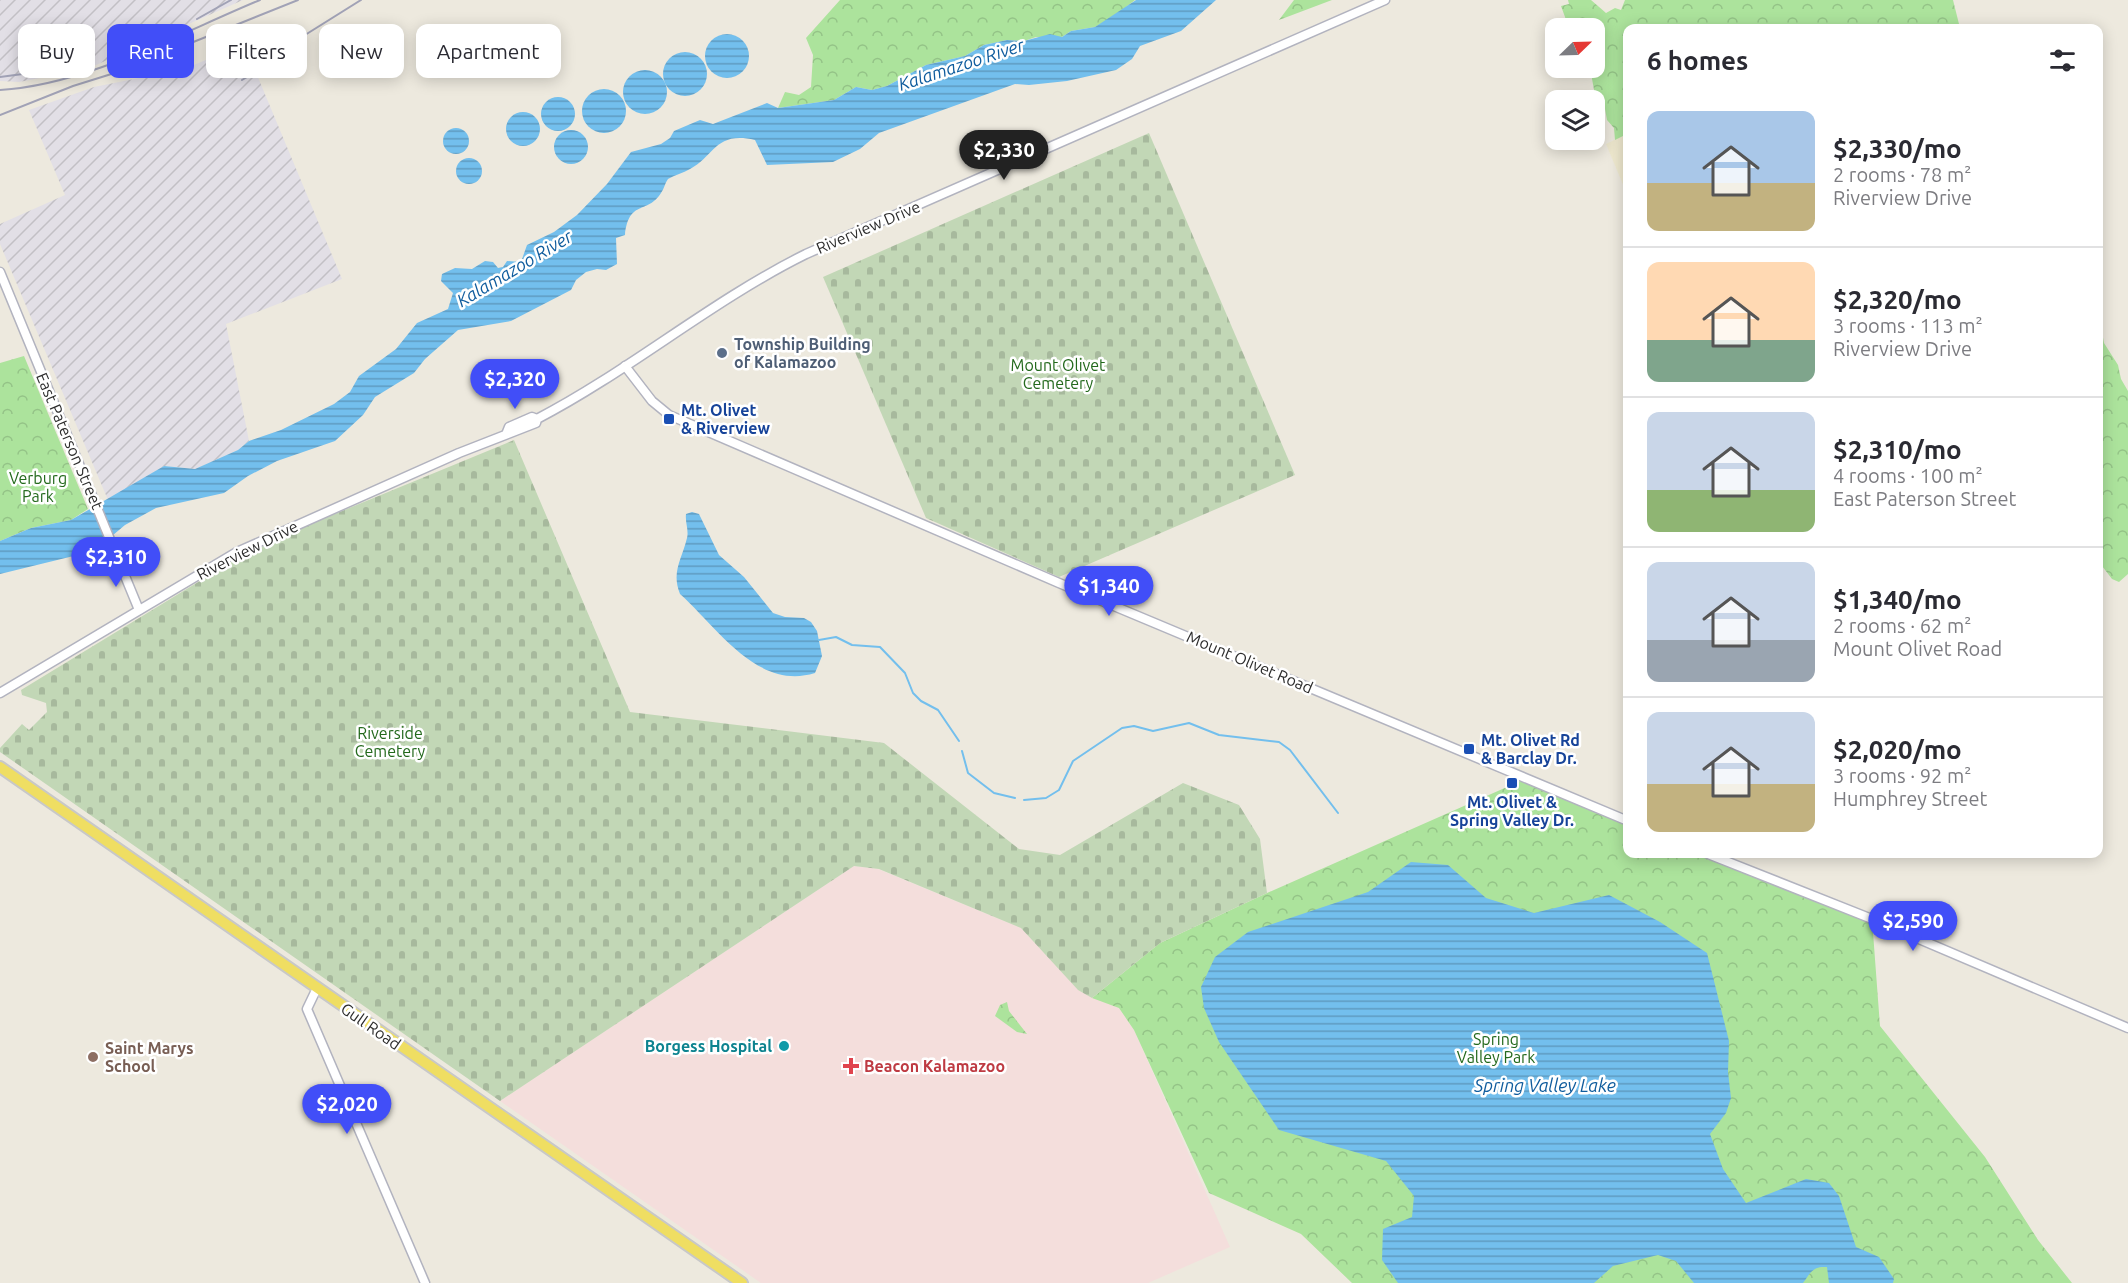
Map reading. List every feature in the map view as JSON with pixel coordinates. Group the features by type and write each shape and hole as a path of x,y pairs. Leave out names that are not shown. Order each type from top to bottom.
{"main road":[{"name":"Gull Road","path":"0,767 742,1283"}],"street":[{"name":"Riverview Drive","path":"0,693 181,583 274,534 507,432 509,427 532,417 537,419 625,366 738,290 806,254 1385,0"},
{"name":"East Paterson Street","path":"0,272 139,610"},
{"name":"Mount Olivet Road","path":"625,366 652,401 669,415 1059,583 1623,819"},
{"path":"1718,858 1872,919 2128,1028"},
{"path":"317,988 307,1009 425,1283"}],"shaded area":[{"path":"0,0 243,0 189,24 107,24 107,60 95,65 95,24 18,24 18,78 40,78 19,82 0,81"},
{"path":"206,60 206,78 258,78 342,279 226,324 249,441 238,450 195,469 164,466 108,500 0,244 0,224 65,195 29,110 94,87 139,78 194,78 194,65"},
{"path":"1623,136 1623,184 1606,144"},
{"name":"Beacon Kalamazoo","path":"854,866 878,869 1021,928 1079,990 1119,1008 1134,1030 1230,1247 1148,1283 761,1283 500,1101"}],"green space":[{"path":"840,0 1135,0 1112,18 1095,27 1071,31 1062,37 1036,37 1024,41 1007,40 984,45 965,56 926,65 887,86 872,90 856,87 834,100 778,108 785,92 799,95 811,87 813,55 806,38"},
{"path":"1294,0 1332,0 1279,20"},
{"path":"1568,0 1591,0 1606,13 1615,8 1621,10 1625,0 1953,0 1959,24 1623,24 1623,136 1615,140 1614,128 1607,120 1605,90 1594,90 1592,78 1605,78 1605,18 1565,18 1561,6 1569,4"},
{"name":"Mount Olivet Cemetery","path":"1149,133 1295,475 1059,577 926,518 823,277"},
{"path":"2103,338 2118,365 2121,379 2128,391 2128,574 2119,582 2112,579 2103,567"},
{"name":"Verburg Park","path":"24,356 88,509 71,520 31,528 0,541 0,363"},
{"name":"Riverside Cemetery","path":"514,440 630,712 884,743 1019,849 1060,855 1183,783 1239,805 1260,839 1267,893 1160,943 1092,998 1078,990 1021,928 879,869 854,866 500,1101 0,752 0,748 22,724 29,730 47,712 46,703 22,695 21,690 226,565 296,530"},
{"name":"Spring Valley Park","path":"1525,779 1623,819 1623,858 1719,858 1872,919 1880,1026 1985,1157 2038,1240 2072,1283 1352,1283 1301,1234 1209,1193 1134,1030 1119,1008 1092,998 1160,943"},
{"path":"1007,1002 1009,1011 1027,1034 1017,1032 995,1016 1000,1005"}],"water":[{"name":"Kalamazoo River","path":"1136,0 1216,0 1181,31 1140,46 1132,59 1116,70 1067,81 1029,85 1015,84 879,133 860,149 833,162 767,165 755,140 742,138 723,142 698,164 668,179 656,200 630,216 625,235 616,238 617,264 606,270 597,269 586,272 576,280 571,290 511,321 458,330 425,359 414,373 375,397 363,415 335,441 277,461 248,476 224,493 156,508 125,525 94,551 0,574 0,541 31,528 71,520 164,466 195,469 238,450 249,441 281,430 334,404 350,392 359,376 396,349 417,323 448,309 453,293 441,281 442,274 455,268 472,269 485,261 493,262 498,268 503,267 507,261 521,262 527,245 554,232 577,215 607,184 631,152 661,144 670,138 674,131 700,120 713,124 767,103 778,108 834,100 856,87 872,90 887,86 926,65 965,56 984,45 1007,40 1024,41 1050,34 1062,37 1071,31 1095,27"},
{"path":"727,34 742,41 749,56 742,71 727,78 712,71 705,56 712,41"},
{"path":"685,52 700,59 707,74 700,89 685,96 670,89 663,74 670,59"},
{"path":"645,70 660,77 667,92 660,107 645,114 630,107 623,92 630,77"},
{"path":"604,89 619,96 626,111 619,126 604,133 589,126 582,111 589,96"},
{"path":"558,97 570,102 575,114 570,126 558,131 546,126 541,114 546,102"},
{"path":"523,112 535,117 540,129 535,141 523,146 511,141 506,129 511,117"},
{"path":"456,128 465,132 469,141 465,150 456,154 447,150 443,141 447,132"},
{"path":"571,130 583,135 588,147 583,159 571,164 559,159 554,147 559,135"},
{"path":"469,158 478,162 482,171 478,180 469,184 460,180 456,171 460,162"},
{"path":"692,512 699,514 719,555 744,577 773,613 785,617 804,618 811,622 817,631 822,656 815,673 794,676 775,673 757,665 740,653 680,594 677,572 687,535 686,514"},
{"name":"Spring Valley Lake","path":"1411,862 1448,865 1486,898 1534,913 1609,895 1660,922 1707,953 1729,1041 1728,1072 1731,1098 1726,1113 1710,1134 1723,1169 1746,1203 1806,1179 1829,1183 1839,1196 1856,1247 1879,1257 1894,1279 1893,1283 1829,1283 1827,1267 1822,1267 1813,1270 1803,1283 1694,1283 1676,1261 1658,1255 1613,1266 1594,1283 1398,1283 1382,1260 1383,1229 1412,1217 1414,1196 1386,1161 1279,1130 1219,1042 1204,1008 1201,987 1215,957 1248,932 1368,892"}],"waterway":[{"path":"819,640 836,637 852,645 880,647 905,673 913,693 921,701 938,710 959,741"},
{"path":"1024,800 1046,798 1059,790 1073,761 1122,728 1134,726 1153,731 1189,723 1219,735 1279,742 1290,750 1338,813"},
{"path":"962,751 968,773 994,793 1015,798"}],"railway":[{"path":"197,19 231,0"},
{"path":"0,90 33,86 99,68 133,56 260,0"},
{"path":"0,115 73,86 121,71 298,0"},
{"path":"242,80 262,68 297,40 361,0"},
{"path":"0,77 18,75"}],"place":[{"name":"Township Building of Kalamazoo","path":"722,353"},
{"name":"Mt. Olivet & Riverview","path":"669,419"},
{"name":"Mt. Olivet Rd & Barclay Dr.","path":"1469,749"},
{"name":"Mt. Olivet & Spring Valley Dr.","path":"1512,783"},
{"name":"Borgess Hospital","path":"784,1046"},
{"name":"Saint Marys School","path":"93,1057"},
{"name":"Beacon Kalamazoo","path":"851,1066"}]}
